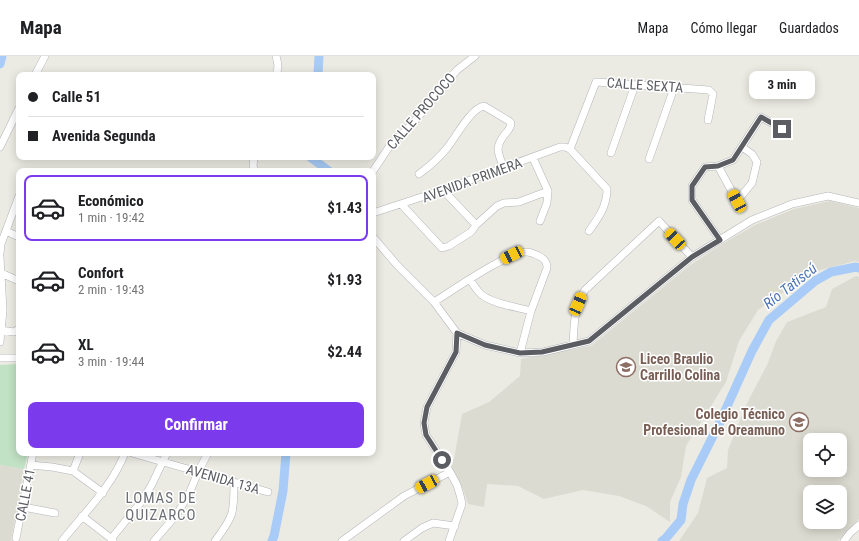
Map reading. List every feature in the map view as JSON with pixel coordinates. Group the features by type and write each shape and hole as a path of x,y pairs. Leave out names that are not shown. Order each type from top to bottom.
{"street":[{"path":"37,72 45,56"},
{"path":"276,56 278,61 277,72"},
{"name":"CALLE PROCOCO","path":"375,168 389,147 414,122 457,70 475,56"},
{"name":"CALLE SEXTA","path":"570,149 596,82 709,90 713,94 708,120"},
{"path":"611,153 635,85"},
{"path":"649,159 674,88"},
{"path":"419,174 430,166 448,147 476,109 484,106 511,123 511,127 499,141 497,147 504,168"},
{"path":"0,147 16,114"},
{"path":"720,240 692,200 692,186 705,167 718,166 733,160 761,117 782,129"},
{"name":"AVENIDA PRIMERA","path":"376,212 402,205 560,147 570,149"},
{"path":"718,166 737,201 752,183 757,162 752,154 742,147"},
{"path":"570,149 607,189 607,199 604,208 589,230"},
{"path":"533,158 548,191 547,203 540,221"},
{"path":"443,190 476,225"},
{"path":"402,205 442,248 449,246 471,232 476,225 497,206 504,203 519,202 548,191"},
{"path":"376,240 397,265 434,302 457,333 485,345 520,353 542,352 589,341 692,257 752,220 792,204 828,196 859,203"},
{"path":"0,254 1,244 16,204"},
{"path":"573,345 575,315 581,296 585,290 658,221 692,257"},
{"path":"6,231 16,236"},
{"path":"434,302 499,261 512,255 528,252 544,259 547,263 547,268 531,311 520,353"},
{"path":"0,257 3,310 0,342"},
{"path":"1,273 16,280"},
{"path":"470,280 480,294 485,298 531,311"},
{"path":"0,330 16,331"},
{"path":"449,541 462,504 457,485 426,435 424,423 427,407 456,352 457,333"},
{"path":"0,358 16,358"},
{"name":"CALLE 41","path":"16,538 32,456"},
{"path":"74,471 79,456"},
{"path":"62,541 102,493 118,469 124,456"},
{"name":"AVENIDA 13A","path":"144,456 268,492"},
{"path":"82,516 112,540 141,502 151,486 166,456"},
{"path":"154,541 177,514 189,494 206,456"},
{"path":"31,465 74,471 102,493"},
{"path":"342,541 404,496 450,472"},
{"path":"215,541 232,517 234,508 234,482"},
{"path":"23,506 55,513"},
{"path":"404,541 422,528 433,523 455,526"},
{"path":"844,541 859,525"}],"shaded area":[{"name":"Liceo Braulio Carrillo Colina","path":"830,201 859,208 859,262 855,261 813,272 758,310 739,341 726,382 686,446 681,477 670,502 670,522 646,506 619,496 583,490 544,499 518,486 487,484 484,507 468,504 463,489 447,462 454,459 462,414 489,402 520,376 521,359 591,346 689,266 719,246 755,225 794,209"},
{"name":"Colegio Técnico Profesional de Oreamuno","path":"856,276 859,277 859,519 838,541 679,541 698,513 707,478 727,468 728,450 746,405 768,363 776,341 787,322 826,307 832,289"},
{"path":"0,465 24,469 11,541 0,541"}],"green space":[{"path":"16,364 16,456 27,456 24,469 0,465 0,365"}],"waterway":[{"path":"0,64 2,56"},
{"path":"318,72 319,56"},
{"path":"314,160 325,168"},
{"name":"Río Tatiscú","path":"662,541 681,520 683,504 691,480 720,422 752,351 769,320 815,281 831,272 856,267 859,268"},
{"path":"272,541 283,491 286,456"}],"place":[{"name":"Liceo Braulio Carrillo Colina","path":"626,367"},
{"name":"Colegio Técnico Profesional de Oreamuno","path":"799,422"}],"district":[{"name":"LOMAS DE QUIZARCO","path":"161,506"}],"route":[{"path":"442,460 426,435 424,423 427,407 456,352 457,333 485,345 520,353 542,352 589,341 692,257 720,240 692,200 692,186 705,167 718,166 733,160 761,117 782,129"}]}
